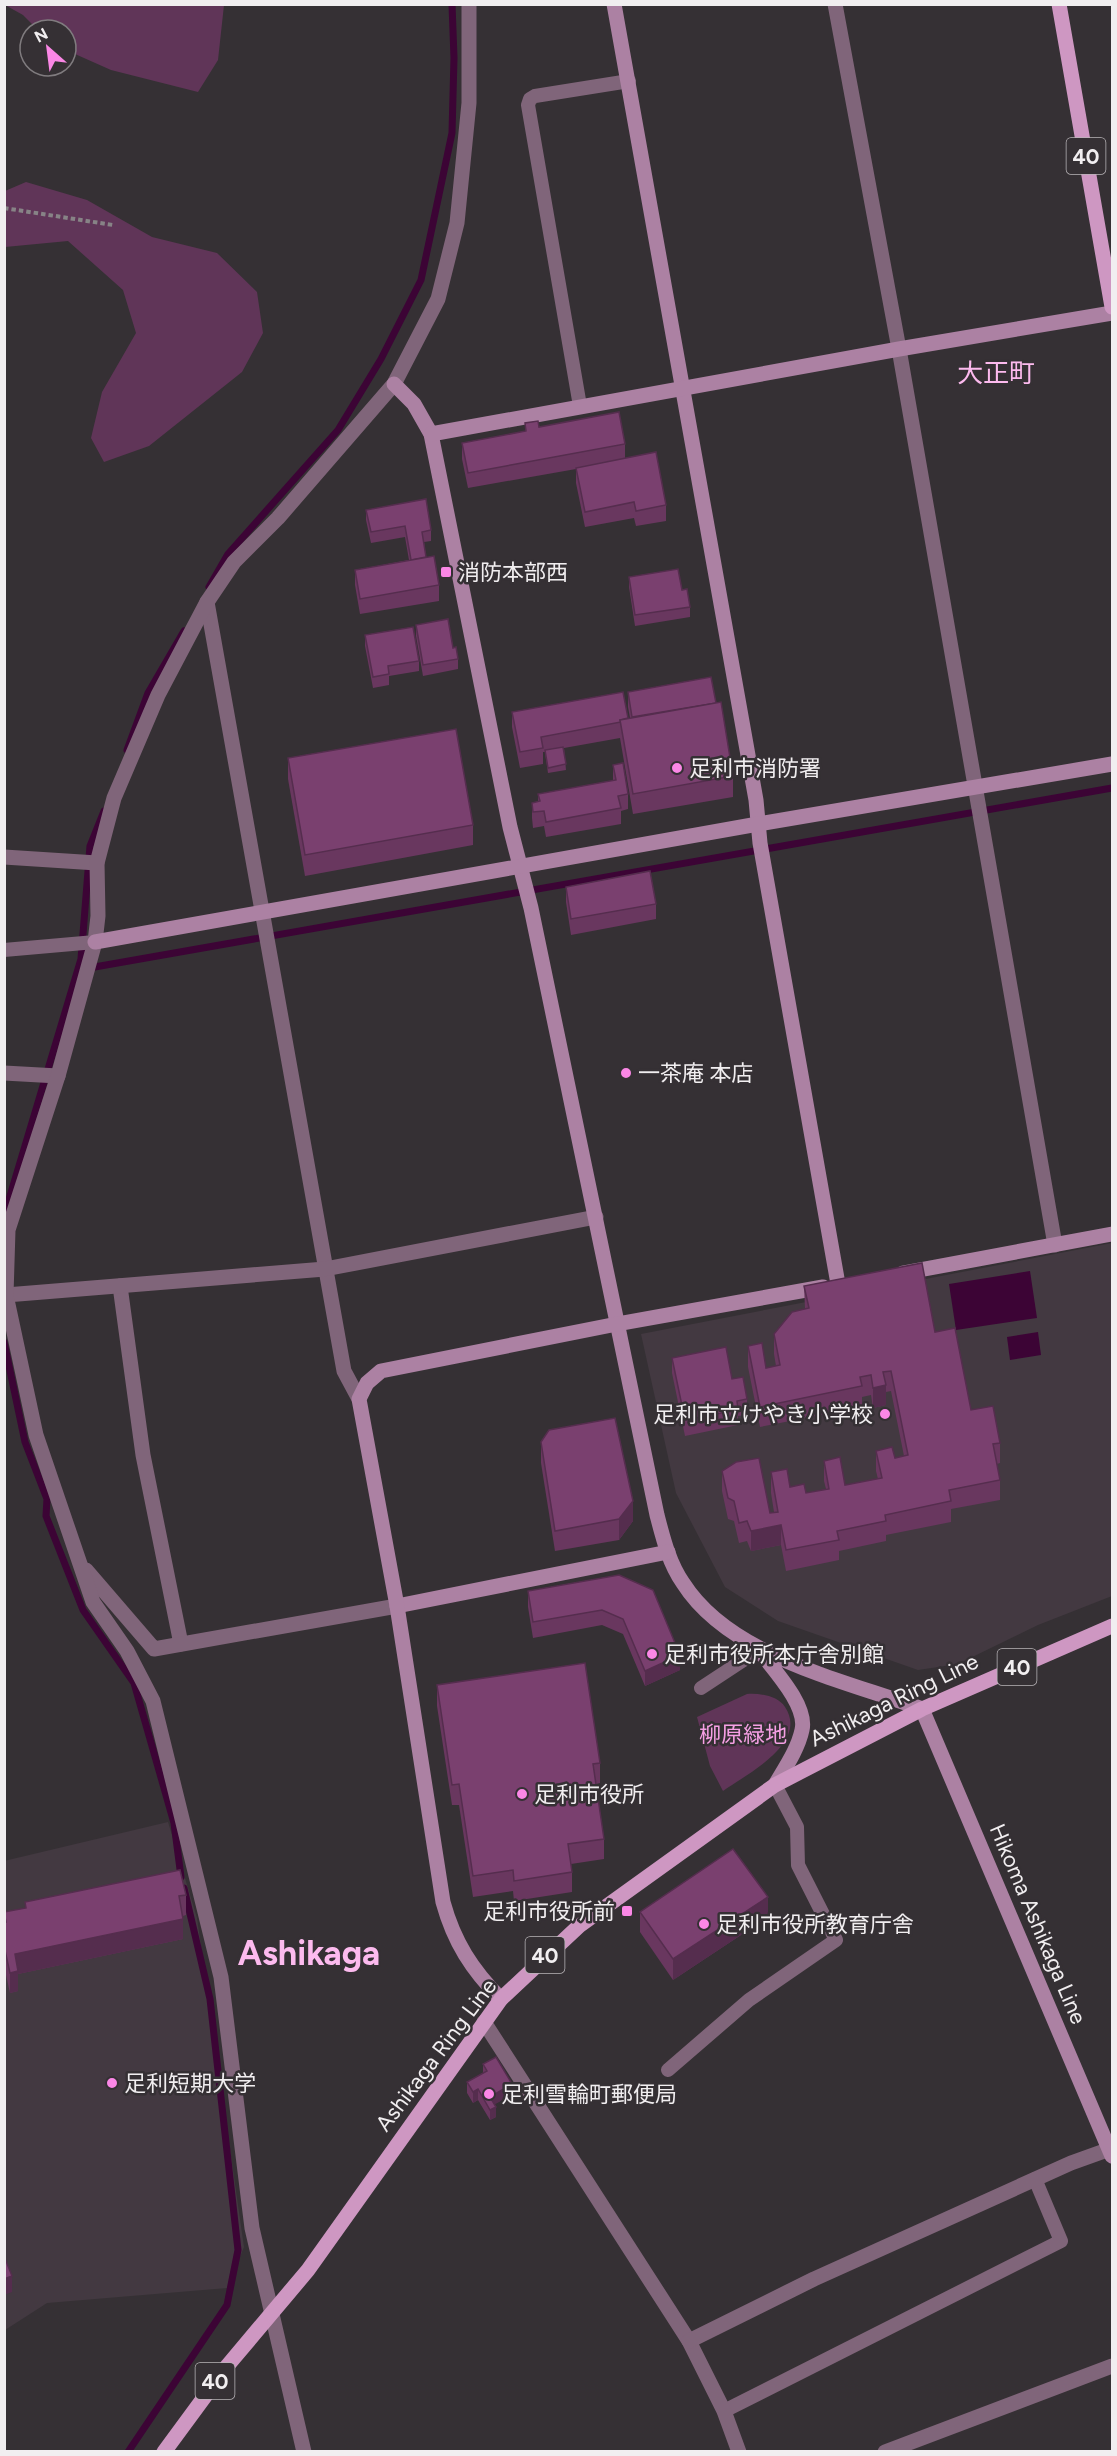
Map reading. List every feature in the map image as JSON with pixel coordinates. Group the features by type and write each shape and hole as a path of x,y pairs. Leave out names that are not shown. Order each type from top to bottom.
{"main road":[{"name":"40","path":"1059,4 1113,307"},
{"name":"Ashikaga Ring Line","path":"164,2451 228,2365 308,2270 501,1999 544,1956 601,1908 776,1785 922,1709 1113,1626"}],"street":[{"path":"304,2451 252,2228 221,1977 153,1701 127,1651 93,1602 36,1435 6,1295 8,1230 58,1076 95,942 98,916 97,863 114,798 158,695 207,602 234,562 278,518 394,384 438,299 453,244 469,103 469,4"},
{"path":"359,1399 367,1383 381,1371 617,1324 844,1283 758,824 756,800 614,4"},
{"path":"835,4 899,349 1055,1245"},
{"path":"431,434 899,349 1113,314"},
{"path":"394,384 414,404 431,434 510,827 521,868 596,1217 657,1515 668,1552 683,1584 704,1610 740,1639 922,1709"},
{"path":"207,602 260,912 344,1371 359,1399 397,1606 443,1902 452,1933 467,1960 479,1977 501,1999"},
{"path":"95,942 758,824 1113,764"},
{"path":"4,857 97,863"},
{"path":"4,1073 58,1076"},
{"path":"6,1295 325,1269 596,1217"},
{"path":"884,1276 1113,1234"},
{"path":"120,1286 143,1455 181,1644"},
{"path":"80,1563 154,1649 397,1606 668,1552"},
{"path":"756,1647 788,1688 804,1717 800,1737 776,1785"},
{"name":"Hikoma Ashikaga Line","path":"922,1709 1110,2146"},
{"path":"484,2022 689,2341 724,2411 739,2451"},
{"path":"689,2341 814,2279 1110,2146"},
{"path":"885,2451 1113,2366"}],"lane":[{"path":"580,406 528,105 530,99 535,96 629,81"},
{"path":"4,950 95,942"},
{"path":"701,1688 742,1661 756,1647"},
{"path":"669,2070 749,2000 836,1940 798,1865 797,1827 776,1785"},
{"path":"724,2411 1061,2241 1035,2179"}],"path":[{"path":"4,208 112,225"}],"shaded area":[{"name":"足利市立けやき小学校","path":"1112,1243 1112,1596 1038,1625 958,1664 918,1670 778,1621 725,1587 676,1493 641,1334"},
{"path":"1030,1271 1037,1318 956,1330 949,1284"},
{"path":"1038,1332 1041,1355 1010,1360 1007,1337"},
{"name":"足利短期大学","path":"168,1822 197,1918 244,2247 227,2288 47,2303 5,2330 4,1861"}],"green space":[{"path":"5,5 224,5 218,60 198,92 111,70 78,55 78,18 26,18"},
{"path":"26,182 87,200 152,237 217,253 257,292 263,333 242,372 149,446 104,462 91,438 102,392 136,333 123,290 68,241 5,247 5,191"},
{"name":"柳原緑地","path":"747,1694 768,1696 782,1703 790,1720 789,1733 772,1756 723,1791 710,1766 697,1717"}],"building":[{"path":"619,412 625,444 468,473 462,443 526,431 525,423 538,421 539,427"},
{"path":"656,452 666,505 636,511 634,502 585,512 576,468"},
{"path":"426,499 431,530 422,532 426,557 411,560 405,526 371,532 366,510"},
{"path":"434,556 439,585 360,599 355,570"},
{"path":"678,569 682,590 687,589 690,607 635,615 629,577"},
{"path":"448,619 453,648 456,647 458,659 423,665 416,625"},
{"path":"413,627 419,661 388,666 389,674 373,677 365,635"},
{"path":"711,677 716,703 632,717 628,692"},
{"path":"623,692 628,718 620,720 621,722 541,737 543,748 520,752 512,712"},
{"name":"足利市消防署","path":"721,702 733,776 633,794 620,720"},
{"path":"456,729 473,825 305,855 288,758"},
{"path":"563,747 566,764 548,768 545,750"},
{"path":"623,763 628,794 618,796 621,808 546,822 544,811 533,812 532,803 540,801 538,794 616,780 613,765"},
{"path":"650,871 656,904 571,919 566,887"},
{"path":"922,1263 935,1332 955,1328 971,1410 993,1406 1000,1443 993,1444 1000,1480 949,1490 951,1501 885,1515 886,1521 837,1531 839,1540 786,1550 781,1525 751,1531 747,1521 739,1523 734,1501 728,1498 722,1471 736,1462 759,1458 770,1513 778,1512 771,1472 787,1469 790,1487 804,1484 806,1493 829,1489 824,1461 840,1457 845,1485 882,1478 876,1451 892,1447 895,1458 908,1455 891,1371 883,1372 886,1385 873,1388 871,1375 860,1377 862,1386 760,1407 748,1346 762,1343 766,1368 780,1365 774,1334 792,1312 809,1308 804,1286"},
{"path":"726,1347 732,1379 743,1377 747,1399 737,1401 738,1410 685,1420 672,1358"},
{"path":"615,1418 633,1501 619,1519 555,1531 541,1442 549,1430"},
{"name":"足利市役所本庁舎別館","path":"619,1575 653,1590 680,1655 645,1671 623,1619 602,1610 533,1622 528,1591"},
{"name":"足利市役所","path":"585,1663 600,1763 593,1764 604,1839 568,1844 572,1872 514,1881 513,1870 473,1876 459,1784 452,1785 437,1685"},
{"name":"足利市役所教育庁舎","path":"733,1849 768,1897 673,1959 640,1912"},
{"path":"180,1870 186,1895 179,1896 183,1919 15,1954 18,1971 10,1973 4,1946 4,1922 6,1922 4,1912 26,1908 25,1902"},
{"path":"496,2057 512,2084 490,2097 496,2107 490,2110 478,2089 473,2092 467,2082 487,2071 483,2064"},
{"path":"4,2256 12,2276 4,2279"}],"waterway":[{"path":"209,587 228,554 338,430 381,359 421,280 452,133 454,58 452,4"},
{"path":"127,750 148,693 184,631"},
{"path":"89,968 1112,788"},
{"path":"4,1216 81,959 90,846 104,811"},
{"path":"4,1342 25,1442 47,1499 46,1516 83,1610 134,1683 174,1823 181,1877"},
{"path":"128,2452 227,2305 238,2250 210,1999 184,1888"}],"place":[{"name":"消防本部西","path":"446,572"},
{"name":"足利市消防署","path":"677,768"},
{"name":"一茶庵 本店","path":"626,1073"},
{"name":"足利市立けやき小学校","path":"885,1414"},
{"name":"足利市役所本庁舎別館","path":"652,1654"},
{"name":"足利市役所","path":"522,1794"},
{"name":"足利市役所前","path":"627,1911"},
{"name":"足利市役所教育庁舎","path":"704,1924"},
{"name":"足利短期大学","path":"112,2083"},
{"name":"足利雪輪町郵便局","path":"489,2094"}],"district":[{"name":"大正町","path":"996,373"},
{"name":"Ashikaga","path":"309,1953"}]}
